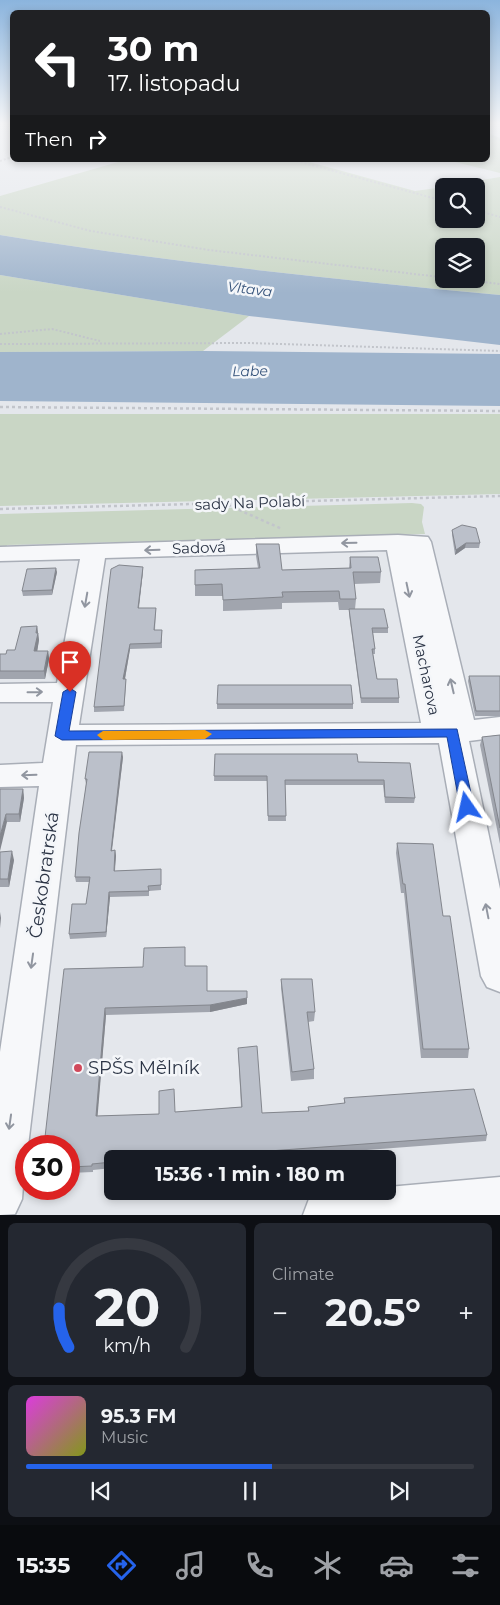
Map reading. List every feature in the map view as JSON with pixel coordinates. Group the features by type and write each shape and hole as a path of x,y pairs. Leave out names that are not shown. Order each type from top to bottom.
{"street":[{"name":"Sadová","path":"0,554 408,542"},
{"name":"Macharova","path":"408,542 435,721 452,733 500,976"},
{"name":"Českobratrská","path":"0,1199 62,736 94,552"},
{"path":"0,693 70,692"},
{"path":"62,736 452,733 500,727"},
{"path":"0,776 58,774"},
{"path":"338,1214 500,1199"}],"path":[{"path":"366,180 435,199"},
{"path":"0,207 91,232 190,247 500,284"},
{"path":"485,213 500,217"},
{"path":"0,334 52,329 105,342"},
{"path":"0,344 105,342 370,344 500,351"},
{"path":"0,407 500,411"},
{"name":"sady Na Polabí","path":"0,509 500,496"},
{"path":"226,504 314,544"}],"green space":[{"path":"57,180 374,180 415,191 435,188 435,228 485,228 485,180 500,180 500,295 187,262 0,235 0,196"},
{"path":"0,275 249,316 203,351 0,352"},
{"path":"0,414 500,414 500,494 0,506"},
{"path":"421,504 424,507 422,522 425,534 7,545 6,549 0,549 0,514"}],"water":[{"name":"Vltava","path":"0,235 187,262 500,295 500,345 249,316 0,275"},
{"name":"Labe","path":"203,351 500,354 500,406 0,401 0,352"}],"building":[{"path":"462,525 476,528 480,543 466,543 456,550 452,530"},
{"path":"256,544 279,544 282,570 351,568 350,557 378,557 381,572 353,572 356,599 340,599 339,591 282,592 283,597 223,600 222,584 195,585 195,570 260,568"},
{"path":"119,565 143,567 138,608 156,608 154,630 162,630 161,643 130,644 123,679 126,679 124,706 94,707 111,569"},
{"path":"56,568 52,590 22,591 27,569"},
{"path":"349,609 384,609 388,628 372,628 375,649 372,649 377,679 397,679 399,698 361,698"},
{"path":"37,626 36,633 38,633 34,651 48,651 44,671 0,671 0,654 6,654 7,650 15,650 21,627"},
{"path":"469,676 500,676 500,711 476,711"},
{"path":"218,685 351,685 353,704 217,704"},
{"path":"500,735 500,828 482,737"},
{"path":"89,752 122,752 111,851 115,850 114,871 161,869 161,885 148,886 149,891 109,892 106,932 69,934 72,904 86,904 90,877 75,877"},
{"path":"215,754 357,754 358,762 410,763 415,798 385,797 384,780 285,780 286,816 268,816 267,776 214,776"},
{"path":"0,789 23,789 19,814 6,814 0,836"},
{"path":"397,843 433,844 443,916 450,916 469,1049 423,1049 405,884 403,884"},
{"path":"12,851 8,879 0,879 0,852"},
{"path":"185,947 185,966 207,966 207,991 247,991 247,998 210,1005 105,1008 96,1116 159,1114 159,1091 174,1089 175,1112 242,1107 238,1048 257,1046 262,1113 309,1111 308,1107 345,1103 344,1098 474,1089 487,1135 283,1150 104,1150 104,1163 80,1167 80,1135 45,1135 64,969 143,967 144,948"},
{"path":"281,979 312,979 315,1012 307,1012 314,1069 292,1072"}],"slow traffic":[{"path":"103,735 205,734"}],"place":[{"name":"SPŠS Mělník","path":"78,1068"}],"route":[{"path":"70,692 62,736 452,733 467,807"}]}
